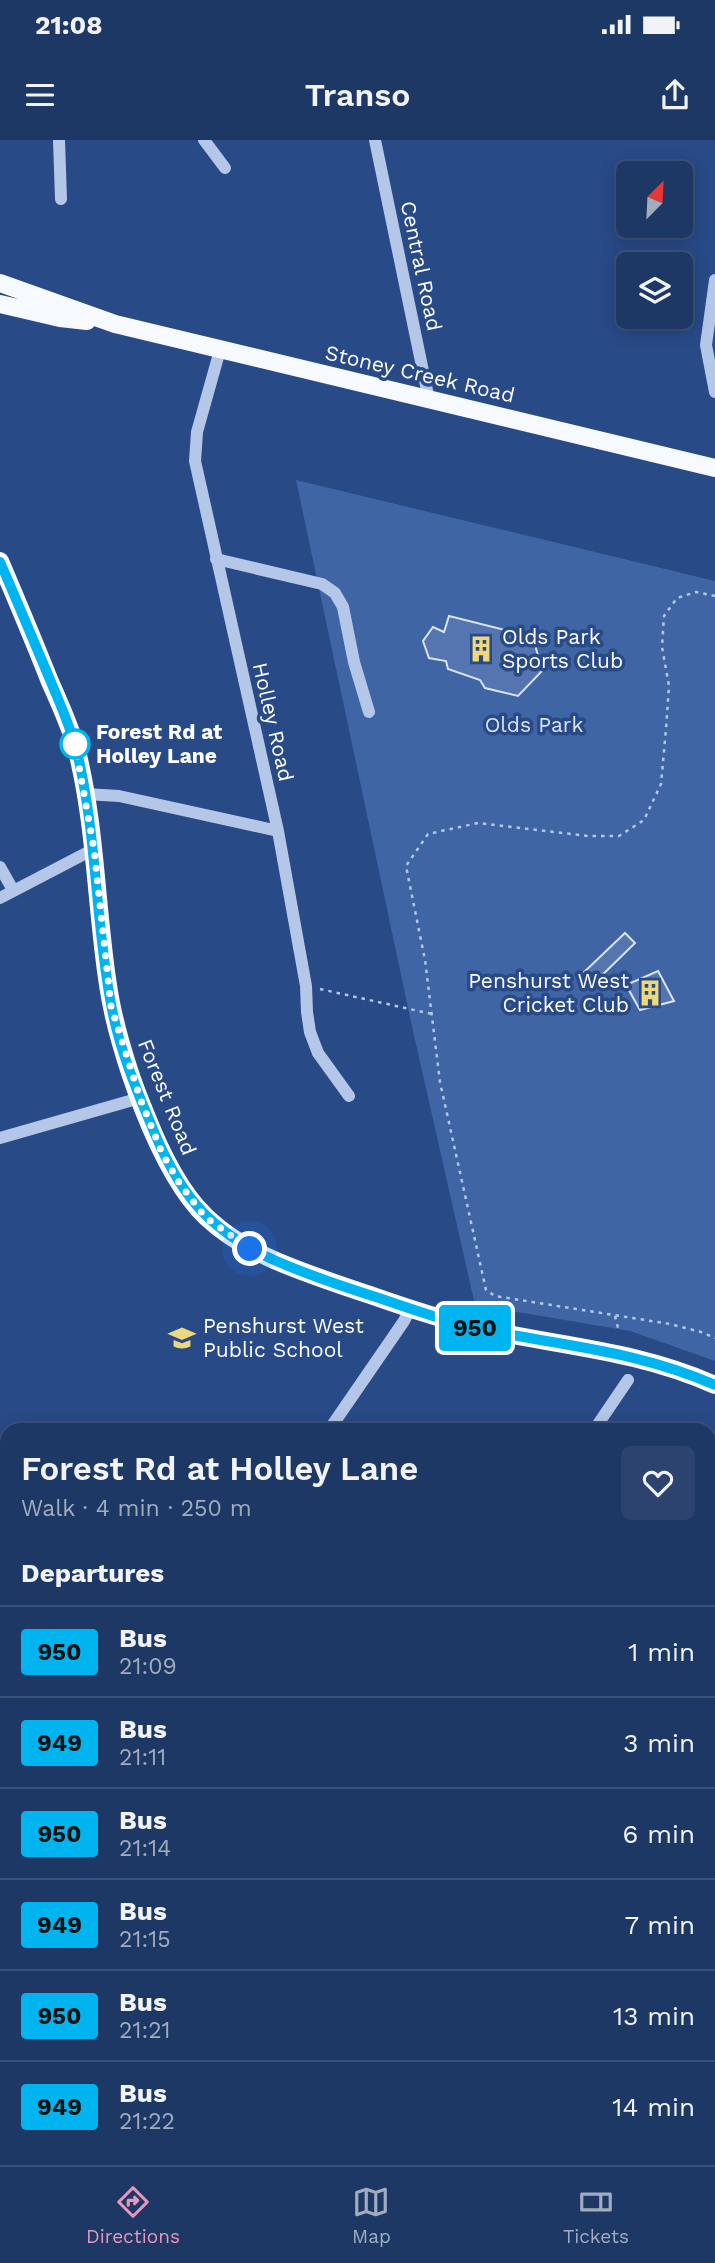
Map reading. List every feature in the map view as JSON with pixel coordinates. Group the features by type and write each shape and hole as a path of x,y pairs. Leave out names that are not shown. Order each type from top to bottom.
{"main road":[{"name":"Stoney Creek Road","path":"0,284 115,324 715,468"},
{"name":"Stoney Creek Road","path":"0,304 60,318 115,324"},
{"name":"Forest Road","path":"0,561 76,749 94,849 111,1006 140,1098 162,1153 180,1184 205,1217 250,1249 276,1261 410,1309 457,1324 599,1349 685,1373 715,1385"},
{"name":"Forest Road","path":"0,579 26,622"}],"street":[{"path":"58,140 61,199"},
{"path":"204,140 225,168"},
{"name":"Central Road","path":"375,140 429,400"},
{"path":"715,280 706,345 715,392"},
{"name":"Holley Road","path":"219,349 197,432 195,461 278,831 306,986 310,1032 318,1053 349,1096"},
{"path":"216,559 322,584 335,593 344,607 354,662 369,712"},
{"path":"85,794 119,796 278,831"},
{"path":"0,898 94,849"},
{"path":"0,867 13,890"},
{"path":"0,1138 140,1098"},
{"path":"334,1423 410,1309"},
{"path":"599,1423 628,1380"}],"path":[{"path":"715,596 696,592 677,598 664,616 662,647 669,686 666,729 660,784 644,820 619,836 587,836 478,823 428,834 405,866 425,961 440,1082 486,1290 495,1296 670,1324 715,1338"},
{"path":"306,986 432,1014"},
{"path":"615,1315 619,1332"}],"green space":[{"name":"Olds Park","path":"296,480 715,581 715,1361 630,1331 475,1305 411,1022"}],"building":[{"name":"Olds Park Sports Club","path":"449,616 533,637 542,671 518,696 485,688 480,680 448,669 446,661 429,658 423,641 433,627 444,632"},
{"path":"625,933 635,943 591,986 581,975"},
{"name":"Penshurst West Cricket Club","path":"658,971 674,1001 640,1010 626,985"}],"bus line":[{"name":"950","path":"0,562 76,749 94,849 107,985 117,1031 162,1153 180,1184 205,1217 250,1249 276,1261 410,1309 457,1324 599,1349 685,1373 715,1385"}],"place":[{"name":"Olds Park Sports Club","path":"481,649"},
{"name":"Forest Rd at Holley Lane","path":"75,744"},
{"name":"Penshurst West Cricket Club","path":"650,993"},
{"name":"Penshurst West Public School","path":"182,1338"}],"route":[{"path":"75,744 94,849 111,1006 140,1098 162,1153 190,1198 205,1217 250,1249"}]}
